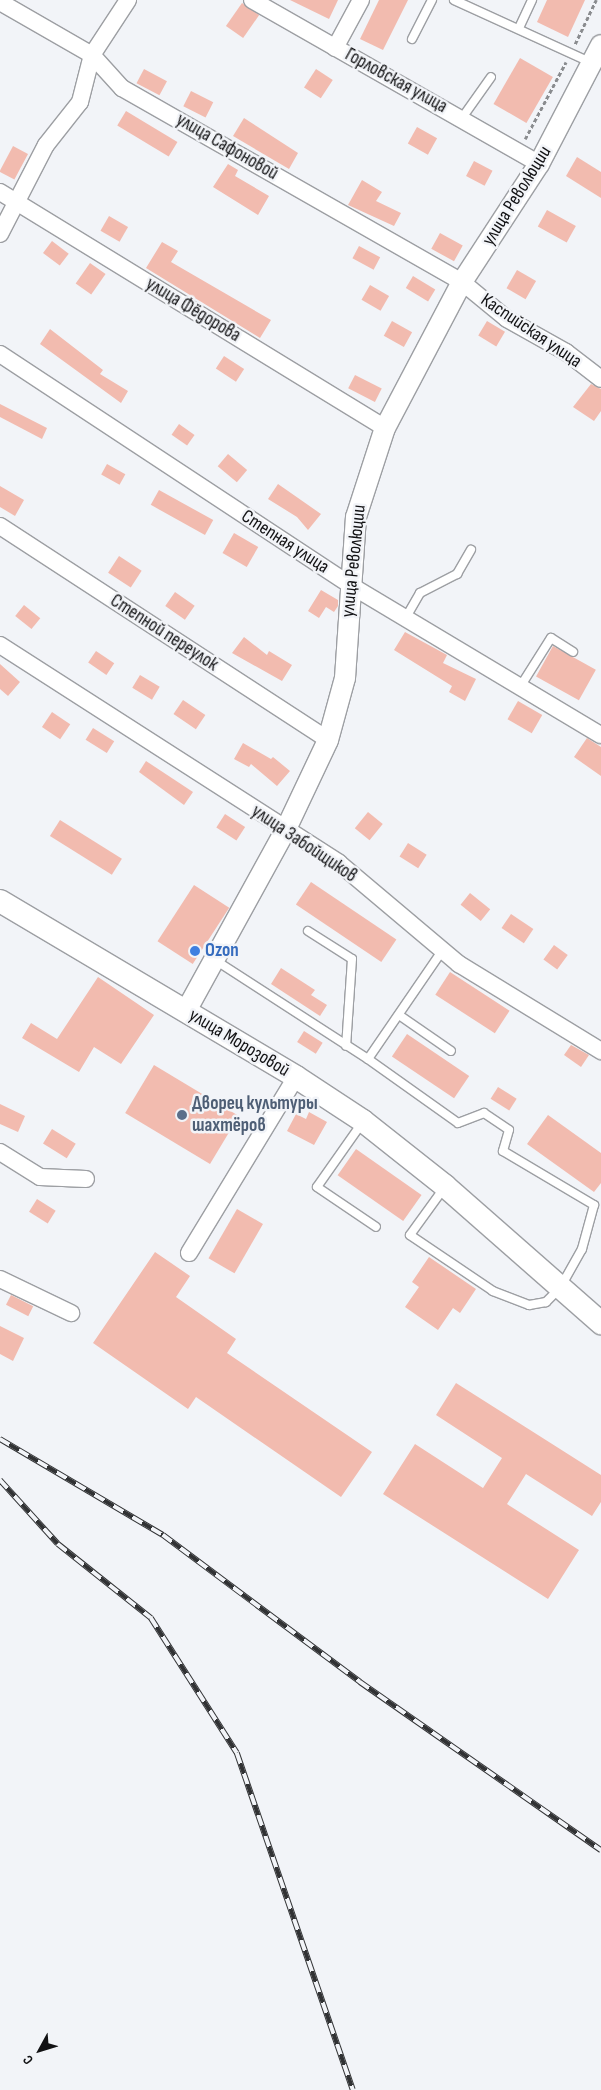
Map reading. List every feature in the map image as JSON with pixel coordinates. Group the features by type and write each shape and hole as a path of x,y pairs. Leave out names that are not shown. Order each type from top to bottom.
{"main road":[{"name":"улица Морозовой","path":"0,901 296,1077 363,1121 445,1186 601,1323"}],"street":[{"path":"0,234 46,145 80,102 92,55 128,0"},
{"name":"Горловская улица","path":"252,0 462,118 539,164"},
{"path":"335,48 360,0"},
{"name":"улица Сафоновой","path":"0,2 92,55 122,88 462,282"},
{"name":"улица Революции","path":"186,1011 286,830 328,740 345,678 356,517 385,428 462,282 539,164 597,54"},
{"name":"улица Фёдорова","path":"0,192 385,428"},
{"name":"Каспийская улица","path":"462,282 507,319 566,352 601,379"},
{"name":"Степная улица","path":"0,354 350,585 601,735"},
{"name":"Степной переулок","path":"0,526 328,740"},
{"name":"улица Забойщиков","path":"0,645 339,864 442,951 601,1051"},
{"path":"189,1253 296,1077"},
{"path":"0,1152 40,1177 86,1179"},
{"path":"0,1279 71,1313"}],"lane":[{"path":"412,39 432,0"},
{"path":"454,0 571,53 597,54"},
{"path":"519,28 532,0"},
{"path":"462,118 491,76"},
{"path":"406,619 420,594 457,574 471,550"},
{"path":"520,687 550,638 573,652"},
{"path":"308,931 352,959 346,1046"},
{"path":"368,1059 442,951"},
{"path":"215,960 368,1059 458,1123 484,1113 509,1130 503,1151 594,1205 582,1249 560,1288 546,1302 529,1305 493,1291 410,1235 445,1186"},
{"path":"399,1015 451,1051"},
{"path":"363,1121 317,1186 376,1227"}],"path":[{"path":"518,152 571,53 596,0"}],"building":[{"path":"290,0 338,0 329,19"},
{"path":"379,0 408,0 383,50 360,39"},
{"path":"547,0 585,0 568,37 537,22"},
{"path":"242,3 259,15 243,38 226,26"},
{"path":"520,58 553,77 526,123 494,104"},
{"path":"144,69 167,81 159,95 136,83"},
{"path":"316,69 333,80 321,98 304,87"},
{"path":"191,91 213,102 206,117 183,106"},
{"path":"126,111 177,142 169,156 117,126"},
{"path":"244,118 298,153 289,169 233,136"},
{"path":"417,127 437,138 428,155 408,144"},
{"path":"13,146 28,154 14,180 0,172"},
{"path":"577,157 601,172 601,198 566,176"},
{"path":"474,161 493,171 485,186 466,176"},
{"path":"228,164 238,170 235,176 269,196 258,215 213,187"},
{"path":"362,180 382,192 376,201 401,213 394,226 348,205"},
{"path":"547,210 576,226 567,243 538,227"},
{"path":"109,216 128,227 120,242 100,231"},
{"path":"440,233 463,246 454,261 431,249"},
{"path":"52,241 69,254 60,266 43,253"},
{"path":"162,242 178,251 171,262 271,320 260,338 146,268"},
{"path":"359,246 380,257 374,270 352,258"},
{"path":"90,263 106,274 91,294 76,283"},
{"path":"517,270 536,281 526,299 506,288"},
{"path":"413,276 435,289 428,301 406,288"},
{"path":"370,285 389,296 381,311 362,300"},
{"path":"392,321 412,332 404,347 384,336"},
{"path":"487,321 505,332 496,346 478,336"},
{"path":"50,329 103,370 100,374 128,391 121,403 40,344"},
{"path":"224,356 244,369 236,382 216,369"},
{"path":"355,375 382,389 375,402 348,388"},
{"path":"591,384 601,389 601,411 594,421 573,407"},
{"path":"0,404 47,428 42,439 0,417"},
{"path":"179,424 195,435 187,446 172,435"},
{"path":"228,454 247,470 237,482 218,466"},
{"path":"107,464 125,474 120,485 101,474"},
{"path":"278,484 321,514 308,530 297,517 268,499"},
{"path":"0,486 24,500 15,516 0,507"},
{"path":"159,490 213,520 205,535 151,505"},
{"path":"234,533 258,547 247,567 222,553"},
{"path":"119,556 142,571 131,587 108,573"},
{"path":"321,590 338,600 338,606 334,612 326,607 319,618 308,611"},
{"path":"175,592 195,606 185,620 165,606"},
{"path":"24,605 40,618 32,629 15,616"},
{"path":"405,632 447,655 443,663 476,679 465,701 449,692 452,686 394,650"},
{"path":"244,637 267,655 269,651 292,665 282,681 232,653"},
{"path":"553,646 596,670 579,700 536,677"},
{"path":"96,651 114,663 106,675 88,663"},
{"path":"0,664 20,682 8,696 0,689"},
{"path":"140,675 160,687 152,700 132,688"},
{"path":"183,700 205,715 196,729 173,714"},
{"path":"518,701 542,715 532,733 508,719"},
{"path":"52,712 70,724 60,739 42,727"},
{"path":"93,728 114,741 107,753 86,740"},
{"path":"587,738 601,747 601,776 574,757"},
{"path":"243,743 271,759 273,757 290,771 277,786 251,764 249,767 234,759"},
{"path":"146,761 193,792 184,805 139,772"},
{"path":"368,812 383,824 370,840 355,828"},
{"path":"225,814 245,827 236,840 216,827"},
{"path":"60,820 122,859 112,875 50,836"},
{"path":"408,843 427,855 418,868 400,857"},
{"path":"311,882 396,940 381,962 296,904"},
{"path":"194,885 229,908 193,964 158,941"},
{"path":"470,893 490,909 481,921 461,905"},
{"path":"511,914 533,929 524,943 501,928"},
{"path":"554,945 568,955 557,970 543,960"},
{"path":"281,968 315,990 311,995 327,1005 320,1016 271,984"},
{"path":"450,972 510,1011 495,1033 435,995"},
{"path":"98,977 154,1015 121,1064 94,1047 79,1072 22,1038 31,1023 57,1039"},
{"path":"304,1031 323,1043 316,1054 297,1042"},
{"path":"407,1034 469,1076 454,1098 392,1056"},
{"path":"571,1045 589,1055 581,1067 564,1055"},
{"name":"Дворец культуры шахтёров","path":"154,1065 239,1116 210,1164 125,1113"},
{"path":"498,1087 517,1099 509,1111 491,1099"},
{"path":"0,1104 25,1116 18,1132 0,1124"},
{"path":"309,1112 327,1122 314,1145 287,1131 296,1114 306,1119"},
{"path":"548,1115 601,1153 601,1183 594,1192 527,1144"},
{"path":"52,1129 76,1144 67,1158 43,1143"},
{"path":"356,1149 422,1195 403,1221 338,1175"},
{"path":"37,1199 56,1211 48,1223 29,1212"},
{"path":"237,1209 263,1224 234,1273 208,1258"},
{"path":"155,1252 190,1276 176,1297 236,1339 227,1353 372,1452 341,1497 196,1397 188,1409 93,1343"},
{"path":"429,1257 476,1289 460,1313 453,1308 438,1330 405,1307 419,1287 412,1282"},
{"path":"11,1295 33,1306 28,1316 6,1305"},
{"path":"0,1326 24,1338 13,1361 0,1354"},
{"path":"456,1383 601,1475 601,1502 592,1516 526,1474 507,1504 579,1550 548,1599 383,1494 415,1444 483,1488 502,1458 436,1415"}],"railway":[{"path":"0,1439 163,1535 360,1682 601,1850"},
{"path":"0,1480 58,1544 151,1618 237,1753 353,2090"}],"place":[{"name":"Ozon","path":"195,951"},
{"name":"Дворец культуры шахтёров","path":"182,1115"}]}
